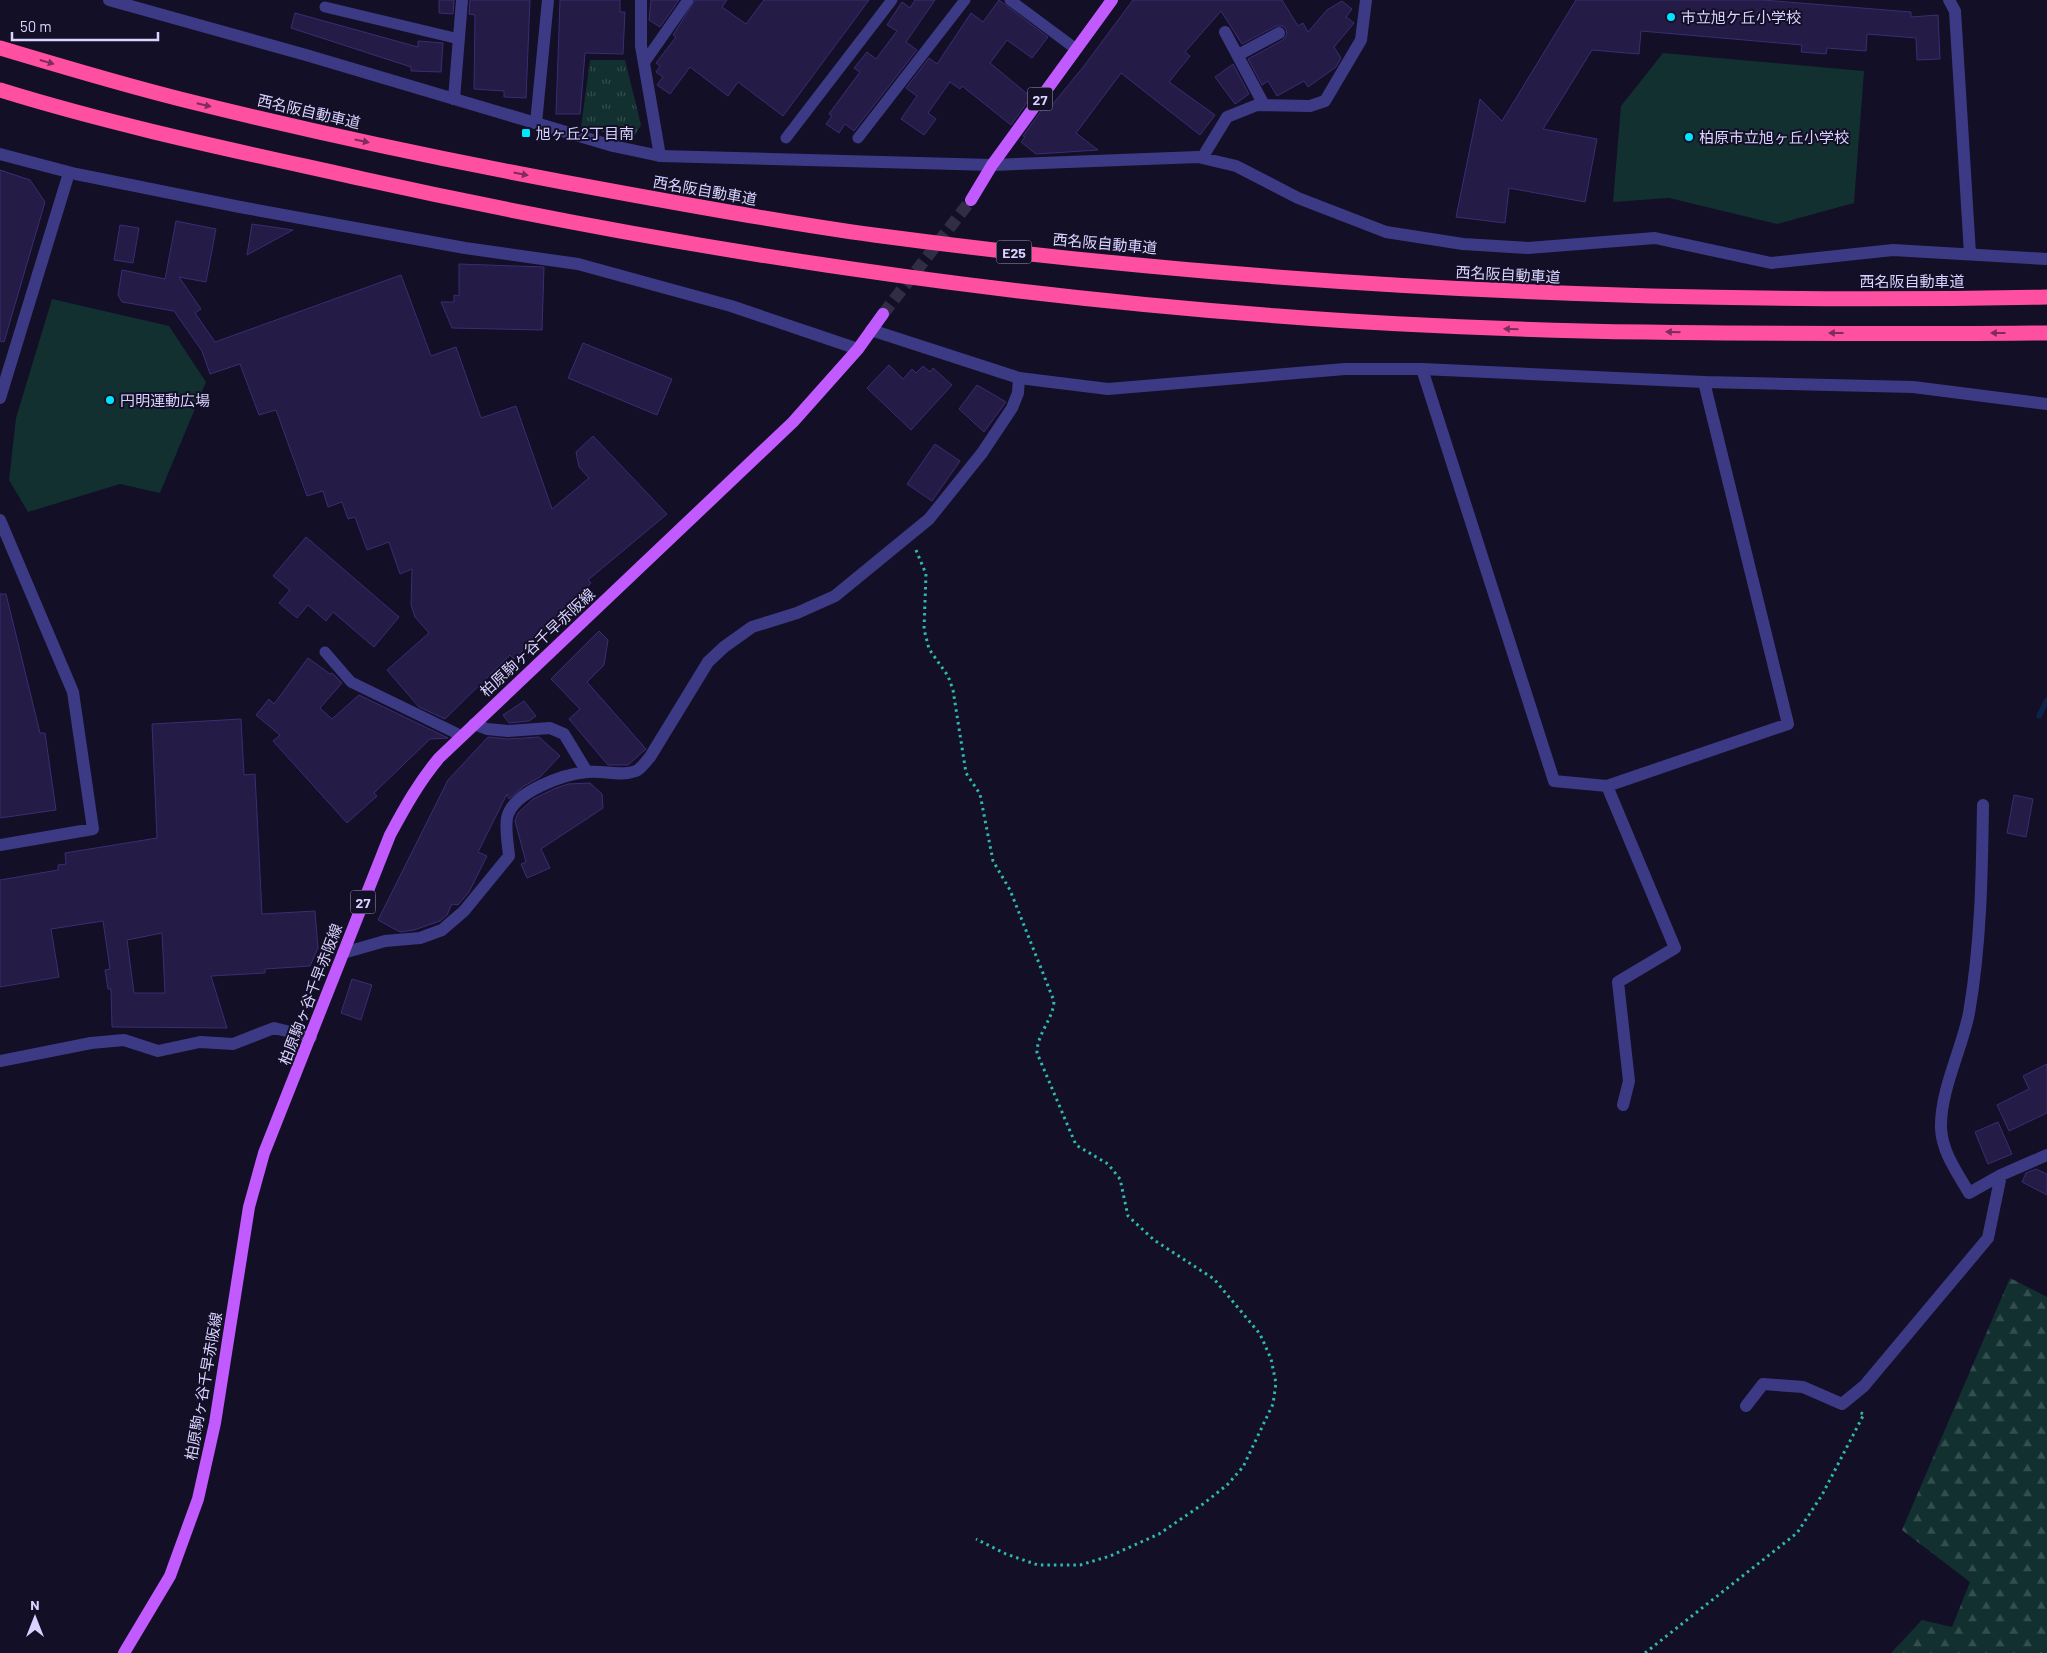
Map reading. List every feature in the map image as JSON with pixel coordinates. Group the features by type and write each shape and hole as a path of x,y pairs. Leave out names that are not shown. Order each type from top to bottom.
{"highway":[{"name":"西名阪自動車道","path":"0,48 175,98 329,134 523,175 869,235 1005,252 1272,276 1473,290 1610,295 1914,300 2047,297"},
{"path":"0,90 170,136 454,199 578,224 698,246 810,263 1042,293 1280,316 1512,329 1746,334 2047,333"}],"main road":[{"name":"27","path":"971,200 992,165 1112,0"},
{"name":"柏原駒ヶ谷千早赤阪線","path":"124,1653 170,1576 198,1499 215,1424 249,1207 264,1153 394,826 420,780 439,758 474,724 793,422 858,349 883,314"}],"street":[{"path":"109,0 614,146 660,156 992,165 1202,158 1236,166 1298,198 1386,232 1463,244 1528,248 1655,238 1771,263 1893,250 2047,259"},
{"path":"454,99 462,0"},
{"path":"536,123 548,0"},
{"path":"641,0 641,46 660,156"},
{"path":"1202,158 1227,117 1257,105 1310,106 1325,101 1361,40 1366,0"},
{"path":"1949,0 1955,11 1970,254"},
{"path":"1225,32 1264,105"},
{"path":"1238,55 1279,33"},
{"path":"0,154 70,173 456,246 578,264 731,306 858,349"},
{"path":"0,398 70,173"},
{"path":"870,330 1019,378 1108,389 1345,369 1422,369 1704,382 1913,387 2047,404"},
{"path":"1422,369 1554,781 1608,786 1788,724 1704,382"},
{"path":"344,953 385,941 420,938 442,930 464,911 509,856 507,818 512,807 525,794 561,778 587,772 618,774 638,770 650,757 708,662 724,647 752,628 797,613 835,596 929,519 982,453 1012,408 1018,393 1019,378"},
{"path":"0,520 73,692 93,829 0,845"},
{"path":"474,724 487,729 508,731 550,728 564,734 587,772"},
{"path":"1608,786 1675,948 1618,982 1630,1081 1623,1105"},
{"path":"1984,805 1982,885 1975,975 1966,1028 1946,1098 1941,1126 1944,1149 1969,1193 2001,1175 2047,1155"},
{"path":"0,1061 91,1043 124,1040 158,1051 200,1042 234,1044 274,1028 311,1036"},
{"path":"1746,1406 1763,1384 1803,1387 1842,1404 1864,1386 1988,1238 2001,1175"}],"lane":[{"path":"644,63 688,0"},
{"path":"786,138 892,0"},
{"path":"858,138 965,0"},
{"path":"1010,0 1076,49"},
{"path":"325,7 459,39"},
{"path":"325,652 351,682 462,736"}],"path":[{"path":"909,536 926,574 924,629 929,649 948,676 954,690 966,773 980,794 993,861 1010,890 1054,1001 1053,1012 1037,1042 1037,1053 1072,1137 1076,1145 1108,1164 1120,1179 1128,1216 1161,1245 1214,1279 1260,1334 1271,1359 1276,1383 1272,1404 1243,1467 1215,1494 1159,1534 1110,1556 1080,1565 1038,1564 1006,1554 976,1539"},
{"path":"1645,1653 1797,1533 1822,1495 1864,1414 1842,1404"}],"green space":[{"path":"1663,53 1864,71 1854,203 1777,224 1669,198 1613,202 1621,106"},
{"path":"590,60 625,60 641,125 633,138 581,127"},
{"name":"円明運動広場","path":"52,299 169,326 206,382 160,493 120,484 28,512 9,480 16,418"},
{"path":"2010,1278 2047,1297 2047,1653 1891,1653 1922,1620 1952,1627 1970,1582 1902,1530"}],"building":[{"path":"439,0 454,0 453,14 439,13"},
{"path":"470,0 530,0 526,98 504,97 504,91 474,89 475,15 469,14"},
{"path":"560,0 620,0 620,12 625,12 623,54 585,53 580,114 556,114"},
{"path":"651,0 679,0 660,27 649,20"},
{"path":"695,0 727,0 722,7 746,24 764,0 869,0 783,116 738,82 728,96 690,67 670,94 657,85 663,77 656,72 660,66 656,63 676,37 673,35"},
{"path":"915,0 935,0 906,42 917,50 854,131 845,124 839,133 826,124 832,116 829,114 860,72 854,68 867,52 876,59 897,31 887,25 902,2 910,8"},
{"path":"999,0 1048,37 1032,58 1007,40 990,63 1031,97 1011,125 962,86 960,89 950,82 928,113 936,119 924,135 901,119 917,96 906,88 929,58 937,64 971,13 983,22"},
{"path":"1133,0 1282,0 1298,26 1303,23 1308,32 1327,10 1342,1 1352,9 1346,17 1354,23 1334,47 1341,58 1336,67 1308,87 1304,81 1277,96 1268,81 1262,85 1248,59 1283,40 1287,34 1286,29 1283,26 1276,26 1242,44 1221,11 1185,52 1190,56 1169,82 1215,115 1200,135 1121,73 1076,133 1098,150 1036,154 1021,142 1025,137 1023,136 1044,107 1048,110 1084,66"},
{"path":"1576,0 1763,0 1911,12 1911,17 1938,15 1940,59 1917,60 1916,38 1867,34 1866,51 1827,48 1826,54 1801,52 1802,45 1641,31 1639,54 1592,50 1543,129 1597,139 1585,202 1509,188 1505,223 1456,217 1480,99 1502,121"},
{"path":"295,13 418,47 418,41 443,43 441,72 411,71 411,67 291,28"},
{"path":"1233,64 1249,94 1235,104 1215,77"},
{"path":"0,170 30,180 45,202 4,342 0,341"},
{"path":"176,221 216,229 206,282 179,277 201,309 195,313 215,342 401,275 431,356 456,347 481,418 516,406 552,509 589,478 579,467 576,452 593,436 667,514 588,580 591,583 514,659 510,655 445,719 419,707 387,670 429,633 415,617 411,605 412,569 400,574 389,542 367,550 355,517 348,519 342,502 328,507 323,491 307,496 276,410 259,415 240,364 210,374 202,351 174,311 122,302 118,295 122,270 165,279"},
{"path":"252,224 293,230 247,255"},
{"path":"120,225 139,228 133,263 114,260"},
{"path":"459,264 544,267 542,330 452,328 441,302 454,302 454,295 459,296"},
{"path":"583,343 672,379 657,415 568,378"},
{"path":"889,365 903,379 912,369 916,373 923,366 930,372 933,368 952,385 911,430 867,388"},
{"path":"977,385 1006,402 984,432 959,409"},
{"path":"935,444 960,461 932,501 907,484"},
{"path":"306,537 399,617 374,647 333,612 326,621 308,605 297,618 279,603 290,590 273,576"},
{"path":"0,594 6,594 40,733 45,733 56,810 0,818"},
{"path":"599,631 608,640 604,665 587,682 646,749 628,765 608,765 569,719 580,709 551,679"},
{"path":"308,658 330,674 332,673 342,683 320,708 332,719 359,695 448,738 430,739 374,793 377,796 347,823 273,741 280,735 256,715 269,699 274,704"},
{"path":"524,701 536,716 529,721 509,723 503,715"},
{"path":"241,719 244,775 255,774 262,914 315,911 318,948 310,966 265,969 265,973 211,976 227,1028 112,1027 111,989 108,989 105,970 110,969 103,921 51,929 59,977 0,987 0,880 58,870 58,865 66,864 65,853 157,838 152,724","holes":["162,933 165,993 134,993 127,940"]},
{"path":"488,737 508,739 539,737 560,756 540,777 524,786 509,799 507,794 478,852 487,856 469,892 458,905 452,904 447,915 440,921 414,930 400,932 378,920 448,780"},
{"path":"590,783 602,794 603,808 541,849 550,868 527,878 521,864 526,862 515,821 518,813 533,799 556,788 568,784"},
{"path":"2014,795 2033,799 2026,837 2007,833"},
{"path":"352,979 372,985 361,1020 341,1013"},
{"path":"2047,1064 2047,1113 2009,1131 1997,1105 2029,1089 2023,1076"},
{"path":"1998,1122 2012,1154 1988,1164 1975,1132"},
{"path":"2036,1169 2047,1174 2047,1195 2022,1182 2026,1173"}],"waterway":[{"path":"2039,716 2047,700"}],"tunnel":[{"path":"883,314 971,200"}],"place":[{"name":"市立旭ケ丘小学校","path":"1671,17"},
{"name":"旭ヶ丘2丁目南","path":"526,133"},
{"name":"柏原市立旭ヶ丘小学校","path":"1689,137"},
{"name":"円明運動広場","path":"110,400"}]}
